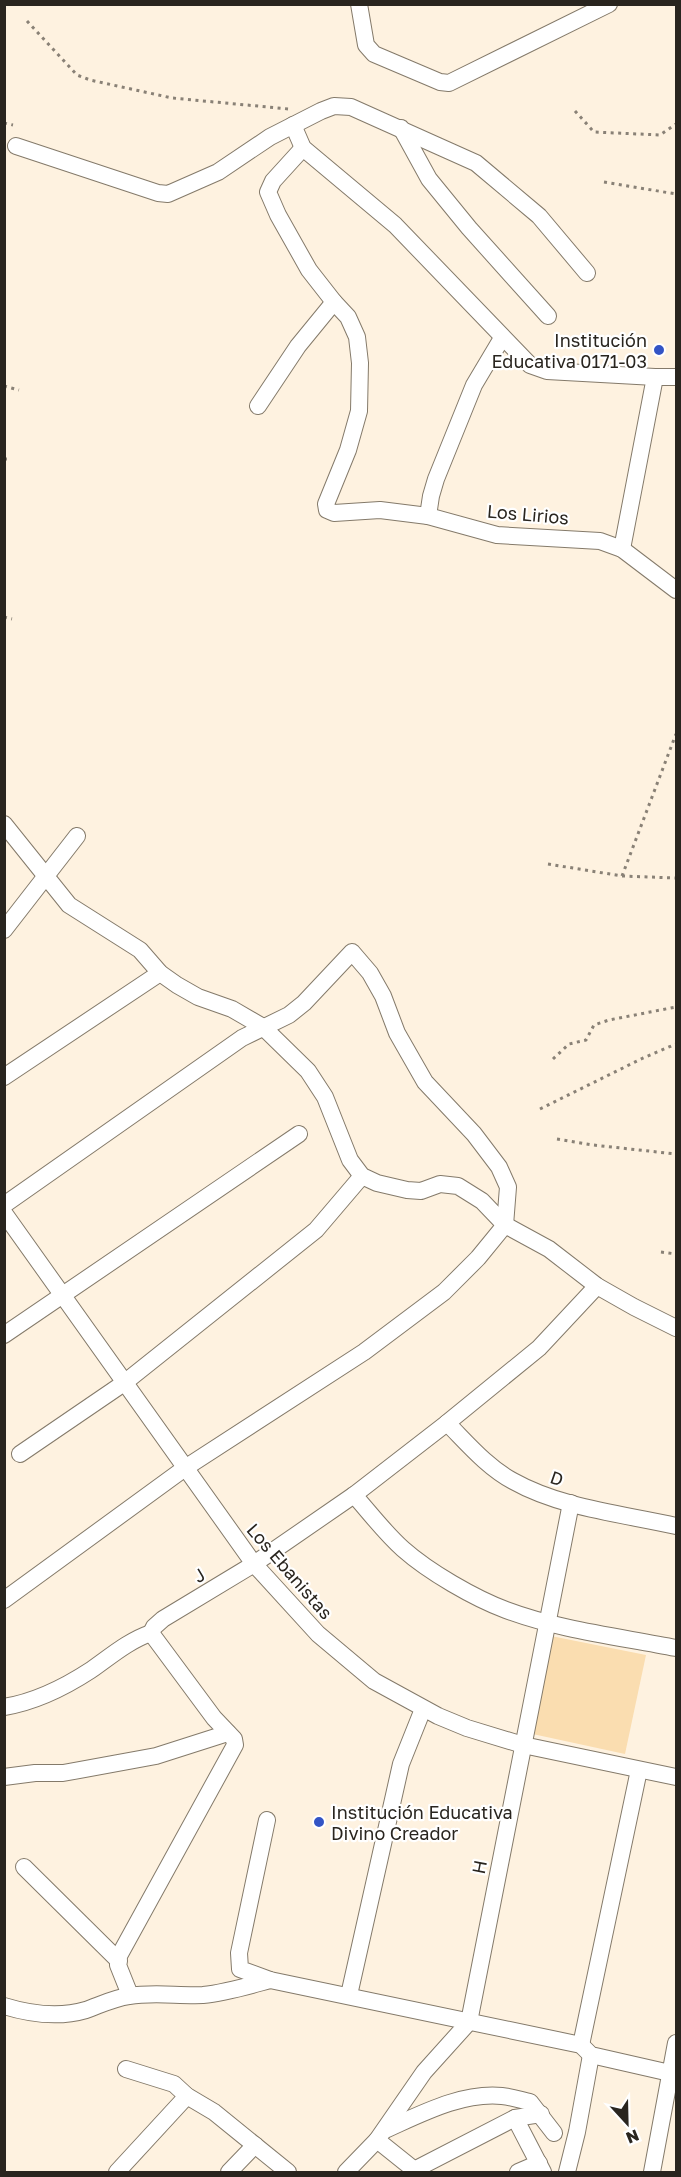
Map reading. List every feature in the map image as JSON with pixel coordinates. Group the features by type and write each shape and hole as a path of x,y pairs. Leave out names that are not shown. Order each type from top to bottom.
{"street":[{"path":"359,4 366,45 374,54 440,82 449,83 609,4"},
{"path":"16,146 158,193 168,194 218,172 270,137 293,117 334,105 351,107 477,163 539,216 587,273"},
{"path":"293,117 303,148 395,225 530,365 547,371 676,377"},
{"path":"401,128 429,179 469,228 548,316"},
{"path":"258,406 298,346 334,302 309,270 268,192 273,181 303,148"},
{"name":"Los Lirios","path":"334,302 348,316 357,337 360,363 359,411 348,450 326,504 327,510 334,513 380,510 429,516 497,535 600,541 622,549 676,590"},
{"path":"429,516 430,496 470,395 502,338"},
{"path":"622,549 655,377"},
{"path":"4,824 69,905 140,950 160,974 198,997 232,1009 263,1027 308,1071 325,1097 350,1160 362,1176 377,1184 407,1190 421,1191 440,1184 458,1186 482,1201 505,1225 549,1249 597,1286 676,1328"},
{"path":"4,930 77,836"},
{"path":"4,1205 242,1038 289,1015 304,1003 352,952 370,974 383,996 397,1033 425,1082 474,1134 499,1167 508,1187 505,1225 478,1258 444,1292 364,1352 185,1468 4,1600"},
{"path":"4,1077 160,974"},
{"path":"4,1335 299,1134"},
{"path":"20,1454 124,1383 316,1230 362,1176"},
{"name":"Los Ebanistas","path":"4,1214 254,1564 318,1634 374,1681 423,1709 467,1728 523,1745 676,1777"},
{"name":"J","path":"4,1707 19,1705 69,1684 134,1639 151,1633 154,1627 164,1619 254,1564 354,1495 539,1348 597,1286"},
{"name":"D","path":"447,1423 491,1466 513,1481 571,1503 676,1526"},
{"path":"354,1495 403,1549 428,1568 506,1610 547,1622 676,1648"},
{"name":"H","path":"469,2022 571,1503"},
{"path":"130,1995 118,1965 125,1946 235,1745 234,1739 214,1718 151,1633"},
{"path":"349,1995 401,1764 423,1709"},
{"path":"4,1778 35,1773 63,1773 156,1756 228,1733"},
{"path":"567,2172 578,2132 586,2050 639,1770"},
{"path":"267,1820 239,1953 240,1969 270,1980 469,2022 670,2073"},
{"path":"24,1867 119,1961"},
{"path":"4,2006 27,2013 61,2015 85,2010 106,2001 130,1995 203,1995 270,1980"},
{"path":"346,2172 381,2135 424,2072 469,2022"},
{"path":"652,2172 676,2043"},
{"path":"126,2069 174,2084 187,2096 214,2112 288,2172"},
{"path":"117,2172 187,2096"},
{"path":"381,2135 427,2112 466,2099 502,2096 530,2102 554,2133"},
{"path":"381,2135 415,2171 514,2118 541,2114"},
{"path":"514,2118 541,2168 518,2172"},
{"path":"229,2172 255,2145"}],"path":[{"path":"27,21 77,75 90,80 172,98 281,107 293,117"},
{"path":"575,111 594,132 660,135 676,124"},
{"path":"4,123 14,125"},
{"path":"604,182 676,194"},
{"path":"4,386 19,390"},
{"path":"4,459 9,459"},
{"path":"4,617 12,619"},
{"path":"622,876 676,734"},
{"path":"548,864 622,876 676,878"},
{"path":"553,1059 569,1044 586,1040 594,1025 676,1007"},
{"path":"540,1109 676,1044"},
{"path":"557,1139 676,1154"},
{"path":"661,1252 676,1254"}],"shaded area":[{"path":"546,1635 646,1655 625,1754 528,1733"}],"place":[{"name":"Institución Educativa 0171-03","path":"659,350"},
{"name":"Institución Educativa Divino Creador","path":"319,1822"}]}
